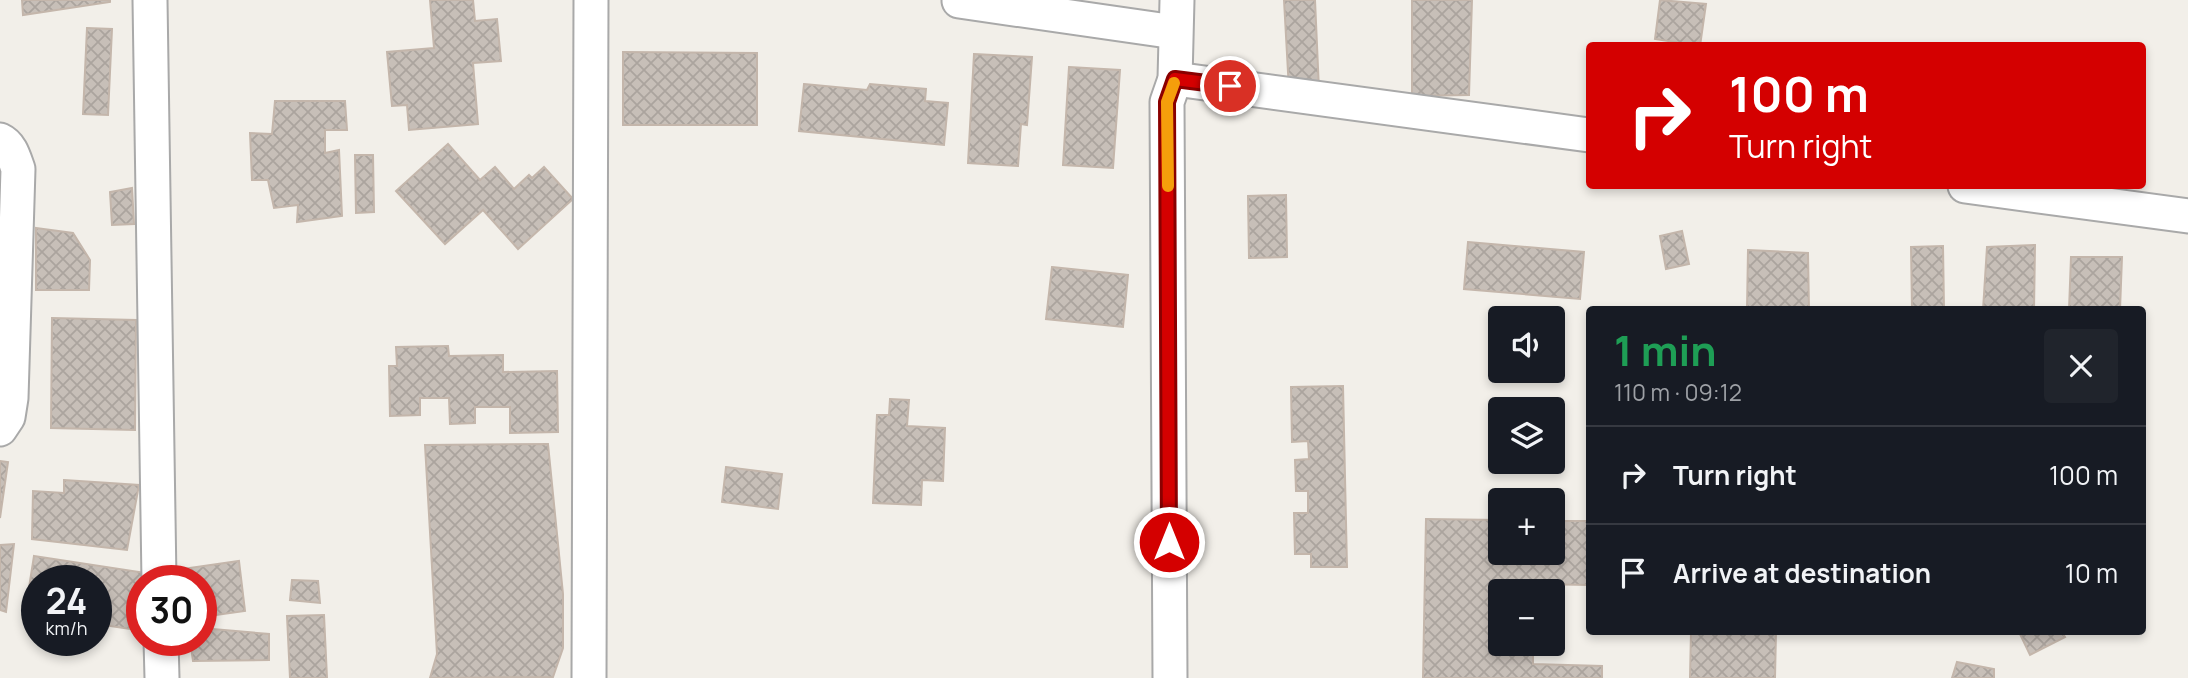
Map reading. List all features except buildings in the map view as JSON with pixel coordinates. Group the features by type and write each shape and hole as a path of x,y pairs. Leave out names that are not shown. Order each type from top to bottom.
{"street":[{"path":"150,0 159,565"},
{"path":"589,678 592,0"},
{"path":"959,1 1176,16 1175,79 1167,102 1170,678"},
{"path":"1175,79 1586,135"},
{"path":"0,139 13,154 18,169 11,398 8,417 0,429"},
{"path":"1987,189 2188,216"},
{"path":"161,656 162,678"}],"slow traffic":[{"path":"1168,186 1167,102 1174,83"}],"route":[{"path":"1169,542 1167,102 1175,79 1230,86"}]}
